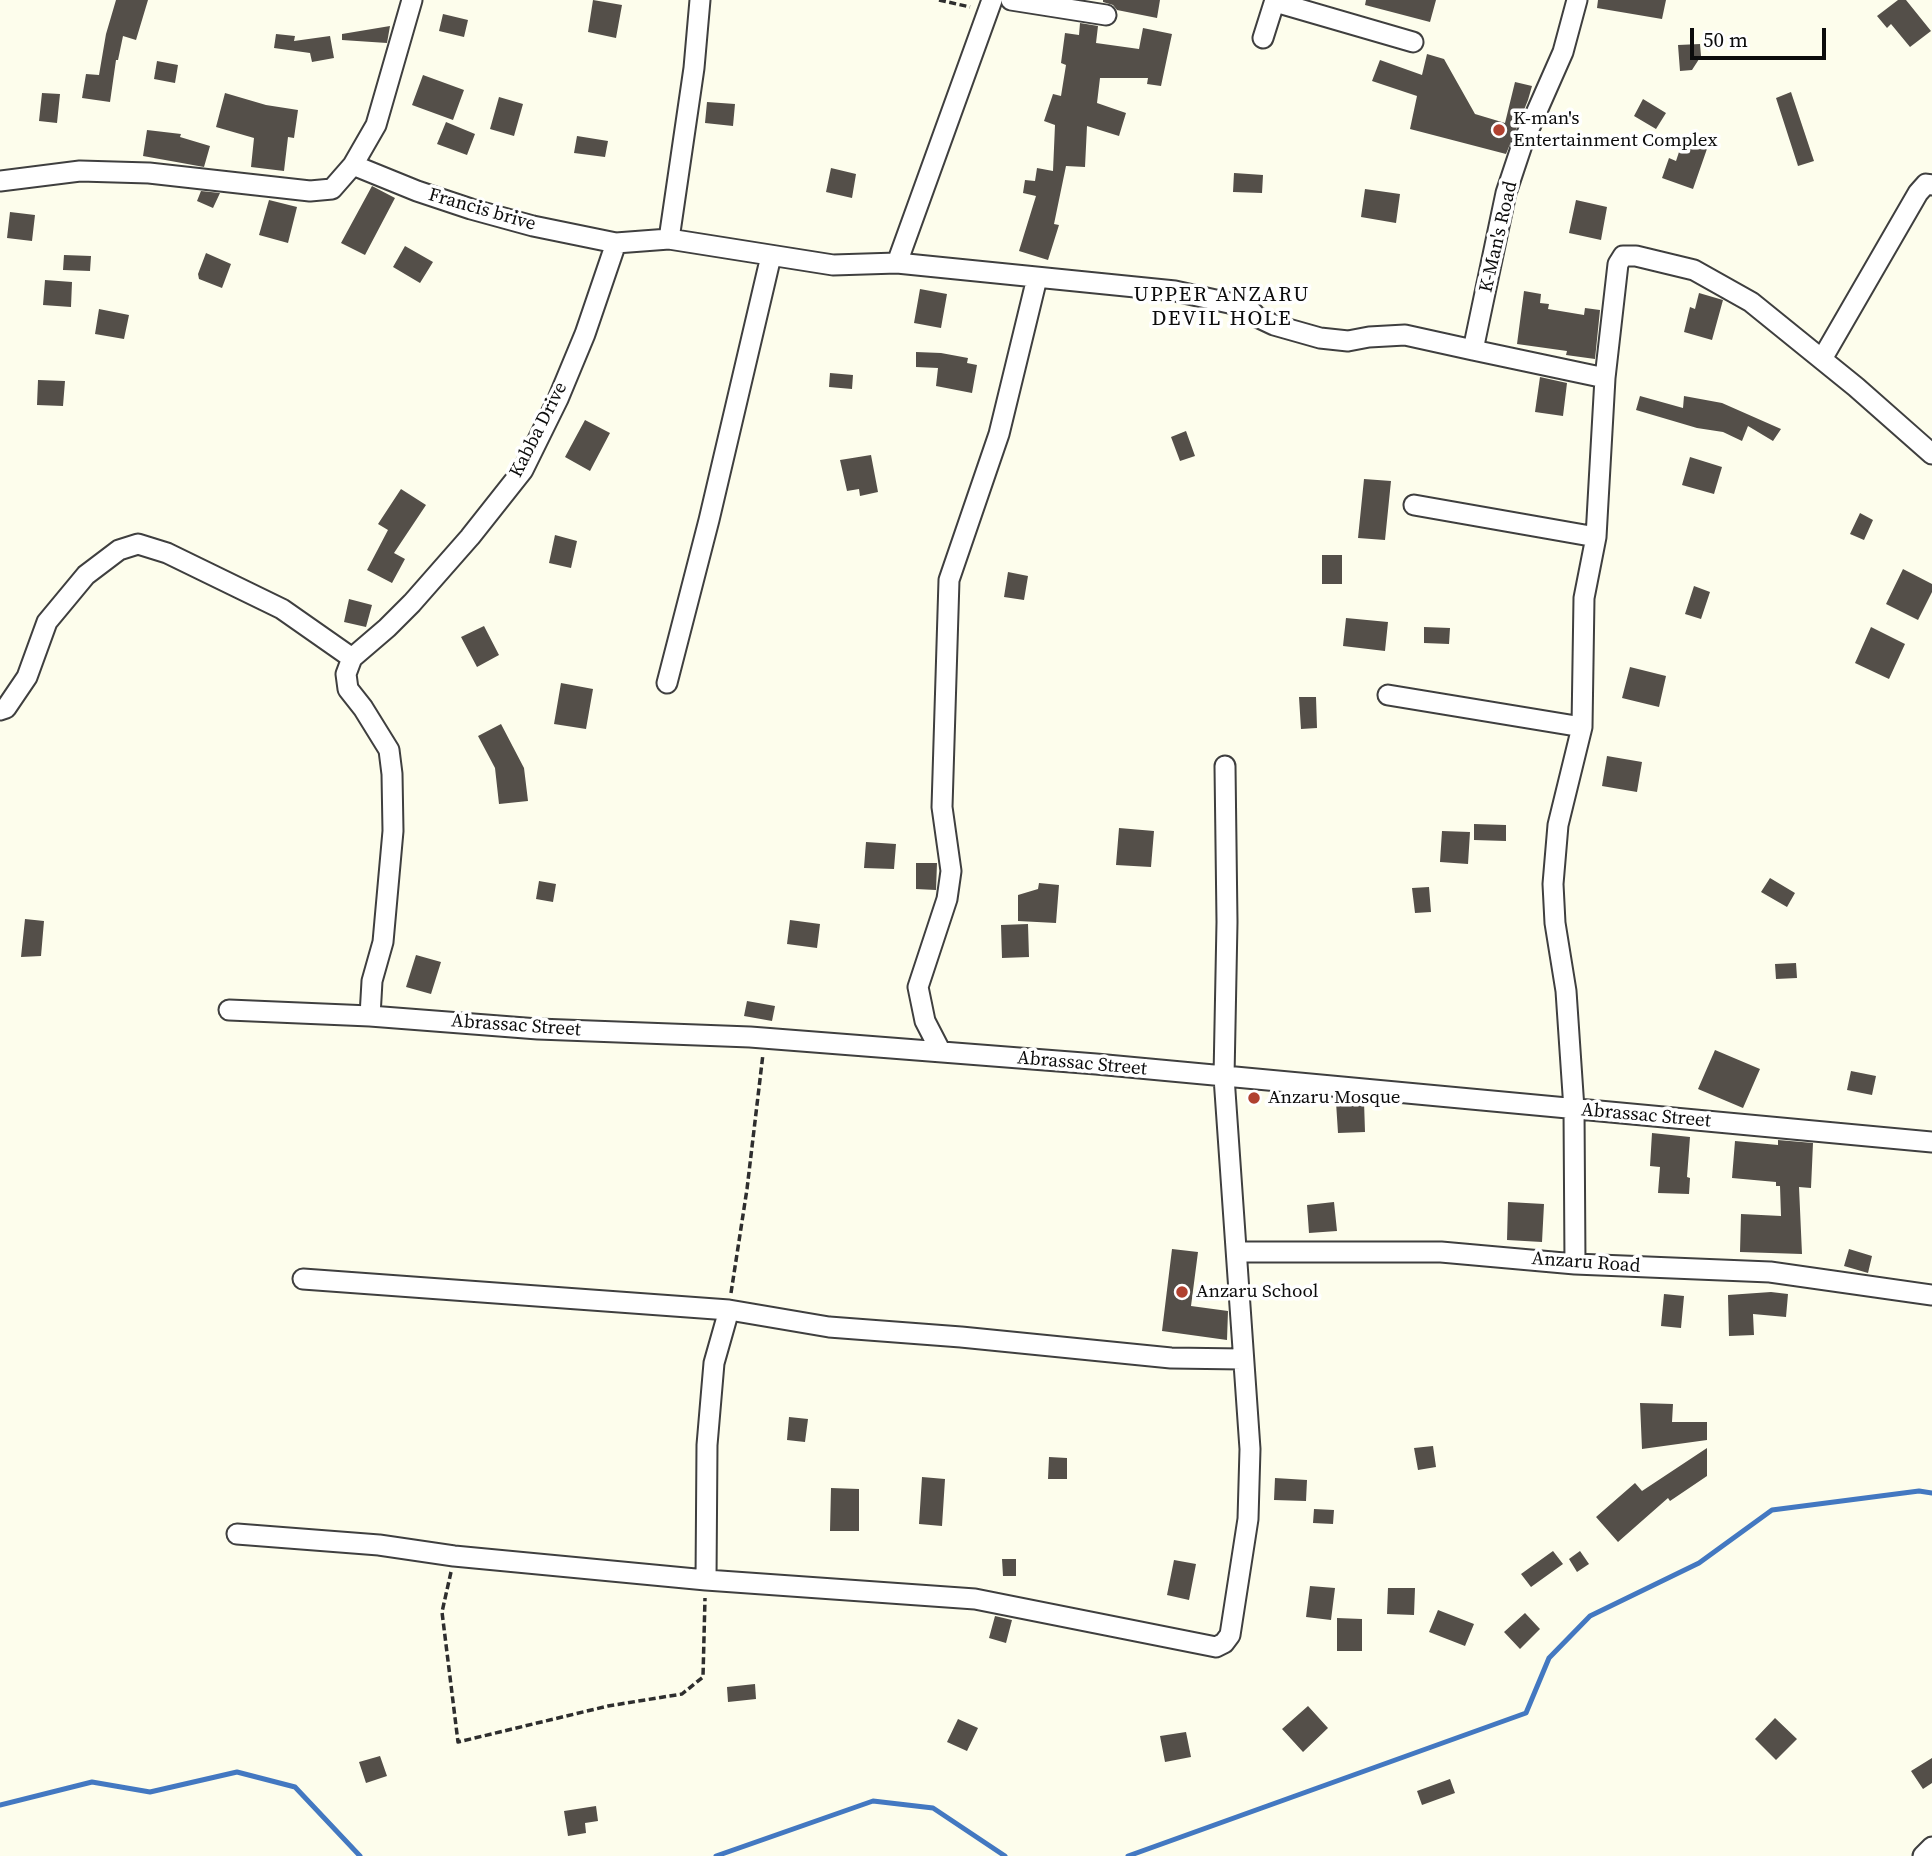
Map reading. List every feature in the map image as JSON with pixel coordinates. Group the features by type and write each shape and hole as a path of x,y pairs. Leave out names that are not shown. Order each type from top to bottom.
{"street":[{"path":"0,181 80,171 149,173 310,191 332,189 353,165 376,125 412,0"},
{"path":"669,239 694,68 700,0"},
{"path":"1011,0 1106,15"},
{"name":"K-Man's Road","path":"1473,350 1506,193 1522,145 1563,52 1577,0"},
{"path":"1263,38 1275,1 1413,43"},
{"path":"897,262 991,6"},
{"name":"Francis brive","path":"353,165 471,209 533,226 616,243"},
{"path":"1822,359 1918,193 1926,184 1932,185"},
{"path":"616,243 669,239 833,265 897,262 1175,291 1247,307 1257,317 1275,325 1320,338 1348,341 1405,335 1605,378"},
{"name":"Kabba Drive","path":"352,658 412,603 470,537 523,470 558,399 585,334 616,243"},
{"path":"1575,1264 1574,1109 1566,991 1555,923 1553,884 1558,825 1583,727 1584,598 1595,537 1605,378 1618,264 1623,256 1636,256 1694,270 1751,302 1932,454"},
{"path":"667,683 709,520 771,257"},
{"path":"941,1052 925,1021 918,987 947,899 951,871 942,807 949,580 999,434 1037,278"},
{"path":"1414,505 1595,537"},
{"path":"0,710 6,708 27,677 47,622 86,575 119,550 138,544 167,553 282,610 352,658 346,674 348,689 363,708 388,750 392,774 393,831 383,942 372,981 370,1016"},
{"path":"1388,695 1583,727"},
{"path":"237,1534 379,1545 454,1556 706,1580 975,1599 1216,1647 1224,1643 1230,1635 1248,1519 1250,1449 1224,1077 1227,922 1225,766"},
{"name":"Abrassac Street","path":"229,1010 765,1038 1096,1064 1932,1142"},
{"name":"Anzaru Road","path":"1238,1252 1441,1252 1575,1264 1770,1272 1932,1295"},
{"path":"303,1279 729,1310 828,1326 1171,1358 1242,1359"},
{"path":"706,1580 706,1445 714,1363 729,1310"},
{"path":"1923,1856 1932,1847"}],"path":[{"path":"939,0 991,6"},
{"path":"729,1310 765,1038"},
{"path":"454,1556 442,1612 458,1742 608,1706 682,1694 703,1677 706,1580"}],"building":[{"path":"116,0 148,0 136,40 123,36 116,60 110,102 82,98 86,74 99,75 106,34"},
{"path":"593,0 622,5 616,38 588,32"},
{"path":"1103,0 1160,0 1157,18 1117,10"},
{"path":"1366,0 1436,0 1430,22 1365,5"},
{"path":"1598,0 1666,0 1662,19 1597,8"},
{"path":"1898,0 1906,0 1931,31 1910,47 1891,24 1887,28 1877,16"},
{"path":"443,14 468,20 464,37 439,31"},
{"path":"1080,23 1098,26 1096,43 1139,49 1143,28 1172,34 1161,86 1147,84 1148,78 1100,78 1097,103 1126,113 1119,136 1087,126 1085,167 1066,166 1054,224 1059,225 1048,260 1019,251 1036,196 1023,193 1025,180 1035,181 1037,168 1053,171 1055,125 1044,121 1053,94 1061,96 1066,65 1061,63 1065,33 1079,35"},
{"path":"390,26 387,43 342,40 342,34"},
{"path":"276,34 295,36 294,41 330,36 334,58 312,62 310,53 274,48"},
{"path":"1700,44 1701,56 1692,70 1680,71 1678,45"},
{"path":"1427,54 1444,59 1475,114 1505,123 1515,82 1532,86 1506,154 1410,129 1417,96 1372,81 1380,60 1422,75"},
{"path":"157,61 178,65 175,83 154,79"},
{"path":"423,75 464,90 453,120 412,105"},
{"path":"1791,92 1814,161 1798,166 1776,98"},
{"path":"42,93 60,94 57,123 39,121"},
{"path":"225,93 266,105 298,110 294,138 288,137 284,171 251,167 254,138 216,127"},
{"path":"499,97 523,104 514,136 490,129"},
{"path":"1643,99 1666,113 1656,129 1634,116"},
{"path":"707,102 735,104 733,126 705,123"},
{"path":"446,122 475,134 467,155 437,144"},
{"path":"147,130 181,134 180,137 210,146 204,167 143,156"},
{"path":"577,136 608,141 605,157 574,153"},
{"path":"1684,137 1708,146 1693,189 1662,178 1669,158 1676,161"},
{"path":"831,168 856,174 852,198 826,192"},
{"path":"1234,173 1263,175 1262,193 1233,192"},
{"path":"372,186 395,198 365,255 341,243"},
{"path":"1365,189 1400,194 1396,223 1361,217"},
{"path":"201,191 220,193 213,208 197,201"},
{"path":"269,200 297,207 288,243 259,235"},
{"path":"1576,200 1607,207 1601,240 1569,233"},
{"path":"10,212 35,215 32,241 7,238"},
{"path":"405,246 433,262 420,283 393,267"},
{"path":"206,253 231,264 222,288 199,279 198,274"},
{"path":"64,255 91,256 90,271 63,270"},
{"path":"45,280 72,282 71,307 43,305"},
{"path":"920,289 947,294 941,328 914,323"},
{"path":"1524,291 1541,294 1540,303 1549,304 1548,309 1584,315 1585,308 1600,310 1595,359 1566,355 1567,351 1517,344"},
{"path":"1699,293 1723,300 1712,340 1684,332 1690,307 1695,309"},
{"path":"99,309 129,315 124,339 95,334"},
{"path":"916,352 968,358 967,363 977,365 972,393 936,386 938,368 916,367"},
{"path":"830,373 853,375 852,389 829,387"},
{"path":"1540,377 1567,383 1563,416 1535,412"},
{"path":"38,380 65,381 63,406 37,405"},
{"path":"1640,396 1683,408 1684,396 1722,403 1781,429 1773,441 1748,426 1742,441 1723,432 1697,428 1636,410"},
{"path":"585,420 610,433 590,471 565,457"},
{"path":"1186,431 1195,456 1180,461 1171,437"},
{"path":"871,455 878,492 860,496 859,489 847,491 840,460"},
{"path":"1690,457 1722,467 1714,494 1682,485"},
{"path":"1364,479 1391,481 1385,540 1358,538"},
{"path":"401,489 426,505 394,553 405,559 392,583 367,570 388,530 378,524"},
{"path":"1860,513 1873,520 1864,540 1850,534"},
{"path":"555,535 577,541 571,568 549,563"},
{"path":"1322,555 1342,555 1342,584 1322,584"},
{"path":"1903,569 1932,584 1932,592 1918,620 1886,604"},
{"path":"1008,572 1028,576 1024,600 1004,597"},
{"path":"1694,586 1710,592 1701,619 1685,614"},
{"path":"349,599 372,605 366,627 344,622"},
{"path":"1346,618 1388,622 1385,651 1343,646"},
{"path":"484,626 499,655 477,667 461,637"},
{"path":"1424,627 1450,628 1449,644 1424,643"},
{"path":"1871,627 1905,644 1889,679 1855,663"},
{"path":"1630,667 1666,676 1659,707 1622,698"},
{"path":"561,683 593,689 586,729 554,724"},
{"path":"1299,697 1316,697 1317,728 1301,729"},
{"path":"501,724 524,768 528,801 499,804 495,768 478,736"},
{"path":"1607,756 1642,762 1637,792 1602,786"},
{"path":"1474,824 1506,825 1506,841 1474,840"},
{"path":"1119,828 1154,831 1151,867 1116,865"},
{"path":"1442,831 1470,832 1468,864 1440,862"},
{"path":"866,842 896,844 894,869 864,868"},
{"path":"916,863 937,863 936,890 916,889"},
{"path":"1770,878 1795,893 1787,907 1761,892"},
{"path":"539,881 556,884 553,902 536,899"},
{"path":"1039,883 1059,885 1056,923 1018,921 1018,895 1038,889"},
{"path":"1429,887 1431,912 1415,913 1412,888"},
{"path":"25,919 44,921 41,956 21,957"},
{"path":"790,920 820,924 817,948 787,944"},
{"path":"1028,924 1029,957 1002,958 1001,925"},
{"path":"416,955 441,962 431,994 406,987"},
{"path":"1796,963 1797,978 1776,979 1775,964"},
{"path":"747,1001 775,1006 772,1021 744,1016"},
{"path":"1715,1050 1760,1069 1743,1108 1698,1089"},
{"path":"1851,1071 1876,1076 1872,1095 1847,1090"},
{"path":"1364,1101 1365,1132 1338,1133 1336,1102"},
{"path":"1652,1133 1690,1137 1687,1177 1690,1178 1689,1194 1658,1193 1660,1167 1650,1166"},
{"path":"1778,1140 1813,1143 1811,1188 1799,1187 1802,1254 1740,1252 1741,1214 1781,1216 1780,1186 1776,1186 1776,1182 1732,1178 1735,1141 1778,1145"},
{"path":"1334,1202 1337,1231 1309,1233 1307,1205"},
{"path":"1508,1202 1544,1204 1542,1242 1507,1240"},
{"path":"1172,1249 1198,1252 1191,1306 1228,1311 1227,1340 1162,1331"},
{"path":"1849,1249 1872,1256 1868,1273 1844,1266"},
{"path":"1771,1292 1788,1294 1786,1317 1753,1314 1754,1335 1729,1336 1728,1295"},
{"path":"1664,1294 1684,1296 1681,1328 1661,1326"},
{"path":"1640,1403 1673,1404 1672,1422 1707,1422 1707,1440 1642,1449"},
{"path":"789,1417 808,1419 805,1442 787,1440"},
{"path":"1433,1446 1436,1467 1418,1470 1414,1448"},
{"path":"1707,1448 1707,1476 1670,1501 1668,1498 1618,1542 1596,1517 1635,1483 1642,1491"},
{"path":"1049,1457 1067,1458 1067,1479 1048,1479"},
{"path":"922,1477 945,1479 942,1526 919,1524"},
{"path":"1275,1478 1307,1480 1306,1501 1274,1500"},
{"path":"831,1488 859,1489 859,1531 830,1531"},
{"path":"1314,1509 1334,1510 1333,1524 1313,1523"},
{"path":"1553,1551 1563,1564 1531,1587 1521,1574"},
{"path":"1580,1551 1589,1564 1577,1572 1569,1559"},
{"path":"1002,1559 1016,1559 1016,1576 1003,1576"},
{"path":"1174,1560 1196,1564 1189,1600 1167,1595"},
{"path":"1310,1586 1335,1588 1331,1620 1306,1617"},
{"path":"1388,1588 1415,1588 1414,1615 1387,1614"},
{"path":"1438,1610 1474,1624 1465,1646 1429,1632"},
{"path":"1525,1613 1540,1629 1520,1649 1504,1632"},
{"path":"995,1616 1012,1620 1006,1643 989,1638"},
{"path":"1337,1618 1362,1619 1362,1651 1337,1651"},
{"path":"755,1684 756,1699 728,1702 727,1687"},
{"path":"1308,1706 1328,1728 1303,1752 1282,1729"},
{"path":"1775,1718 1797,1739 1776,1760 1755,1739"},
{"path":"958,1719 978,1728 967,1751 947,1742"},
{"path":"1186,1732 1191,1757 1165,1762 1160,1736"},
{"path":"380,1756 387,1776 366,1783 359,1762"},
{"path":"1932,1758 1932,1783 1923,1789 1911,1771"},
{"path":"1450,1779 1455,1793 1422,1805 1417,1791"},
{"path":"596,1806 598,1821 585,1823 586,1833 568,1836 564,1811"}],"waterway":[{"path":"1128,1856 1526,1713 1549,1658 1590,1616 1699,1563 1772,1510 1919,1491 1932,1493"},
{"path":"0,1805 92,1782 150,1792 237,1772 295,1787 360,1856"},
{"path":"716,1856 873,1801 933,1808 1005,1856"}],"place":[{"name":"K-man's Entertainment Complex","path":"1499,130"},
{"name":"Anzaru Mosque","path":"1254,1098"},
{"name":"Anzaru School","path":"1182,1292"}],"district":[{"name":"UPPER ANZARU DEVIL HOLE","path":"1222,308"}]}
